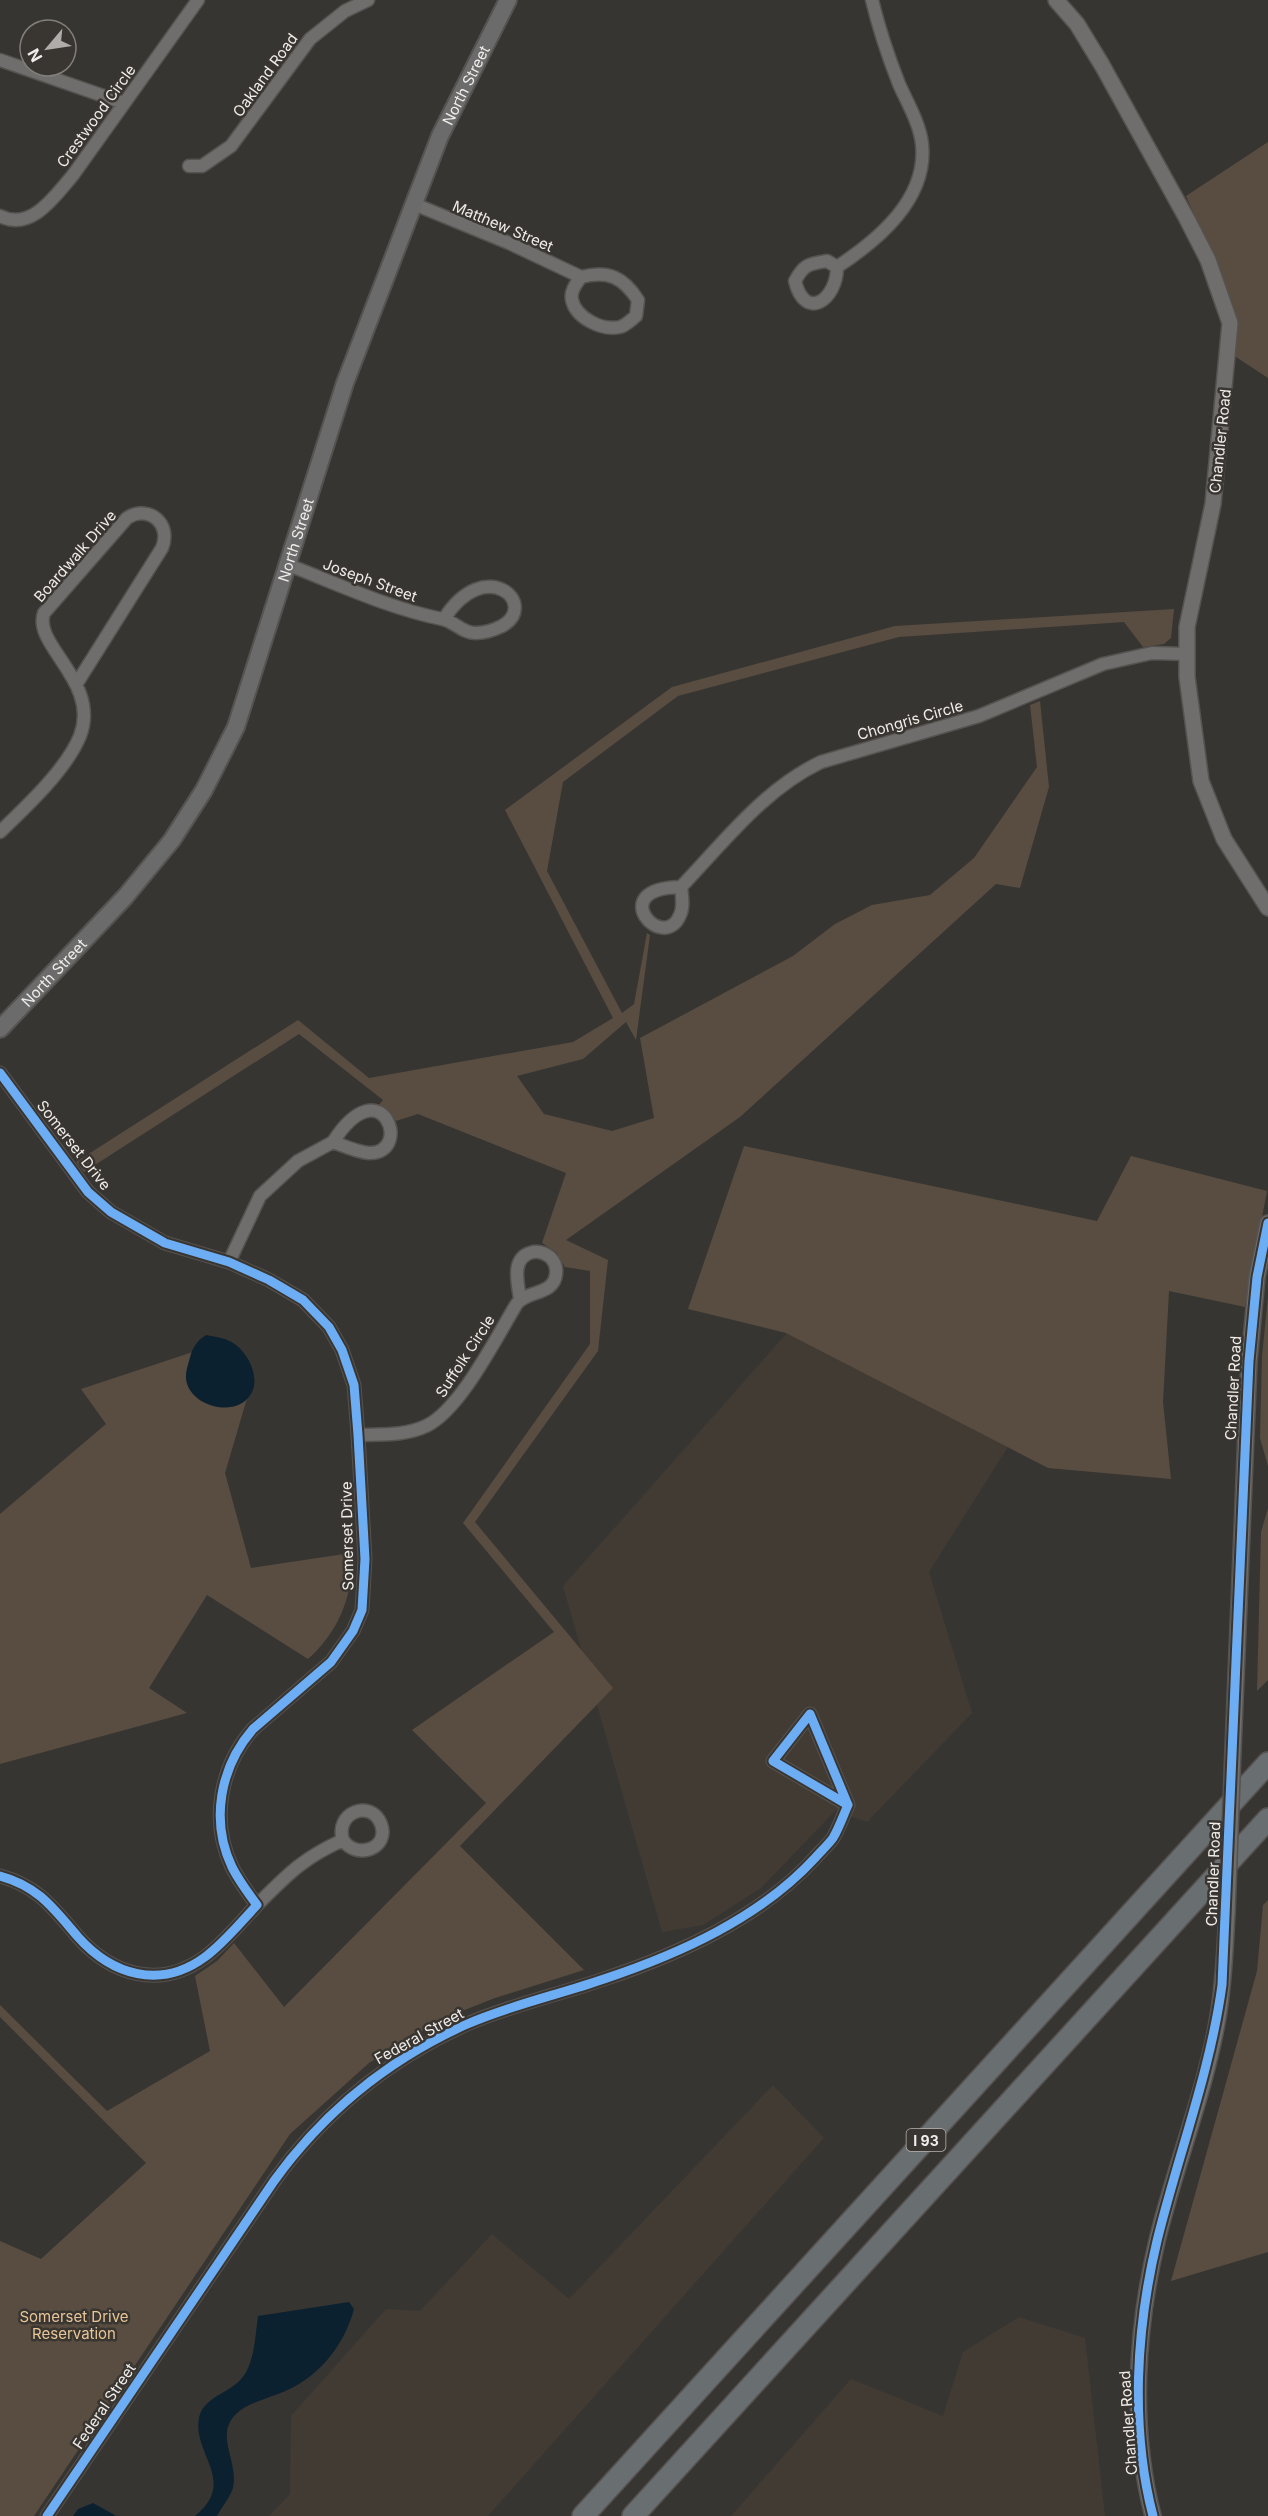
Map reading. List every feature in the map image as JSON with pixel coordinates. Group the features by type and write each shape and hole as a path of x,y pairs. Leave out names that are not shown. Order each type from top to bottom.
{"highway":[{"name":"I 93","path":"583,2516 1268,1763"},
{"name":"I 93","path":"633,2516 1268,1819"}],"main road":[{"name":"North Street","path":"0,1029 125,897 172,840 204,790 236,727 345,383 440,136 508,0"}],"street":[{"name":"Crestwood Circle","path":"0,216 9,220 25,220 40,211 73,175 198,0"},
{"name":"Oakland Road","path":"189,166 202,166 231,146 310,39 345,11 368,0"},
{"path":"837,267 877,237 901,212 914,193 921,172 922,143 886,52 872,0"},
{"name":"Chandler Road","path":"1056,0 1077,24 1102,65 1187,219 1208,260 1230,323 1214,504 1187,627 1187,677 1201,781 1224,839 1268,908"},
{"path":"0,60 124,103"},
{"name":"Matthew Street","path":"414,204 509,243 580,277 605,275 618,278 628,285 638,300 636,316 621,327 593,324 578,310 572,300 573,290 580,277"},
{"name":"Boardwalk Drive","path":"0,832 51,778 81,734 83,713 77,683 44,632 43,617 49,606 127,518 140,513 153,516 164,530 162,548 77,683"},
{"name":"Joseph Street","path":"286,564 394,606 444,619 468,633 493,630 512,618 516,610 515,603 503,590 494,586 482,587 462,595 444,619"},
{"name":"Chongris Circle","path":"681,887 771,794 803,771 840,756 979,716 1103,664 1152,653 1187,654"},
{"name":"Somerset Drive","path":"0,1073 88,1192 111,1212 165,1243 229,1262 269,1280 303,1300 329,1327 342,1350 354,1385 365,1568 362,1610 353,1631 331,1662 265,1718 244,1740 225,1780 220,1810 223,1838 232,1866 257,1905"},
{"path":"229,1262 260,1196 298,1161 333,1142 349,1121 366,1110 375,1110 384,1115 391,1129 391,1138 386,1145 371,1153 333,1142"},
{"name":"Chandler Road","path":"1154,2516 1139,2412 1138,2368 1141,2330 1157,2241 1199,2095 1218,2018 1227,1913 1248,1361 1257,1276 1268,1223"},
{"name":"Suffolk Circle","path":"358,1435 415,1430 440,1417 462,1392 520,1299"},
{"path":"810,1714 823,1744 848,1805 773,1761 810,1714"},
{"name":"Federal Street","path":"47,2516 291,2157 340,2105 397,2062 465,2025 499,2011 604,1979 674,1953 732,1922 779,1891 806,1868 832,1839 848,1805"},
{"path":"0,1876 20,1882 36,1891 101,1959 113,1966 140,1974 167,1974 193,1965 216,1947 298,1865 343,1840"}],"shaded area":[{"path":"787,1333 1011,1442 929,1572 972,1713 867,1822 835,1811 761,1888 703,1925 662,1932 563,1586"},
{"path":"773,2085 824,2138 488,2516 269,2516 290,2494 291,2416 386,2309 420,2311 492,2234 569,2299"},
{"path":"1019,2317 1085,2338 1105,2516 731,2516 851,2379 943,2416 963,2352"}],"green space":[{"path":"1268,142 1268,378 1233,355 1222,277 1186,196"},
{"name":"Somerset Drive Reservation","path":"1174,609 1171,638 1164,644 1143,647 1124,622 899,637 678,696 563,782 547,871 622,1013 634,1004 647,933 650,935 636,1040 626,1022 583,1059 517,1076 544,1114 612,1131 654,1118 640,1038 793,956 835,924 872,905 930,895 974,858 1037,767 1030,705 1040,701 1049,787 1020,888 996,884 740,1117 566,1240 608,1260 598,1351 475,1522 613,1688 460,1846 584,1970 495,1998 452,2015 408,2039 369,2063 290,2134 34,2516 0,2516 0,2241 41,2259 146,2163 0,2017 0,2005 107,2111 210,2051 195,1976 217,1961 234,1943 284,2007 486,1803 412,1730 554,1632 463,1523 590,1344 590,1271 565,1267 556,1252 542,1243 566,1173 418,1114 396,1121 388,1112 377,1107 383,1100 299,1034 84,1172 76,1162 298,1020 369,1078 573,1042 613,1018 505,810 672,687 895,626"},
{"path":"744,1146 1097,1221 1131,1156 1267,1191 1245,1307 1169,1291 1163,1402 1171,1479 1048,1468 786,1333 688,1309"},
{"path":"1268,1296 1268,1466 1260,1438 1262,1356"},
{"path":"229,1340 253,1378 225,1473 251,1568 351,1553 347,1598 336,1624 328,1637 308,1659 207,1595 149,1688 187,1713 0,1764 0,1514 106,1424 81,1389"},
{"path":"1268,1508 1268,1680 1257,1691 1261,1532"},
{"path":"1268,1900 1268,2252 1171,2281 1257,1971 1263,1905"}],"water":[{"path":"206,1335 233,1343 246,1355 254,1375 254,1388 244,1402 223,1408 201,1401 193,1394 188,1385 186,1373 191,1353"},
{"path":"349,2302 354,2309 343,2337 316,2372 292,2388 245,2407 230,2422 227,2440 233,2468 233,2488 217,2516 195,2516 207,2503 213,2491 210,2467 201,2444 199,2418 211,2400 237,2383 246,2372 254,2348 258,2316"},
{"path":"93,2503 116,2516 73,2516 78,2509"}],"cycle path":[{"path":"0,1073 88,1192 111,1212 165,1243 229,1262 269,1280 303,1300 329,1327 342,1350 354,1385 365,1559 362,1610 353,1631 331,1662 253,1729 242,1744 226,1777 220,1813 225,1849 232,1867 257,1905 212,1951 188,1967 171,1973 137,1974 121,1969 91,1950 53,1908 35,1892 0,1876"},
{"path":"1153,2516 1141,2448 1138,2378 1140,2343 1157,2241 1202,2082 1222,1985 1249,1361 1257,1277 1268,1223"},
{"path":"47,2516 274,2181 293,2156 336,2111 384,2072 437,2039 482,2018 604,1979 689,1946 744,1916 793,1879 833,1838 848,1805 773,1761 810,1714 848,1805"}]}
